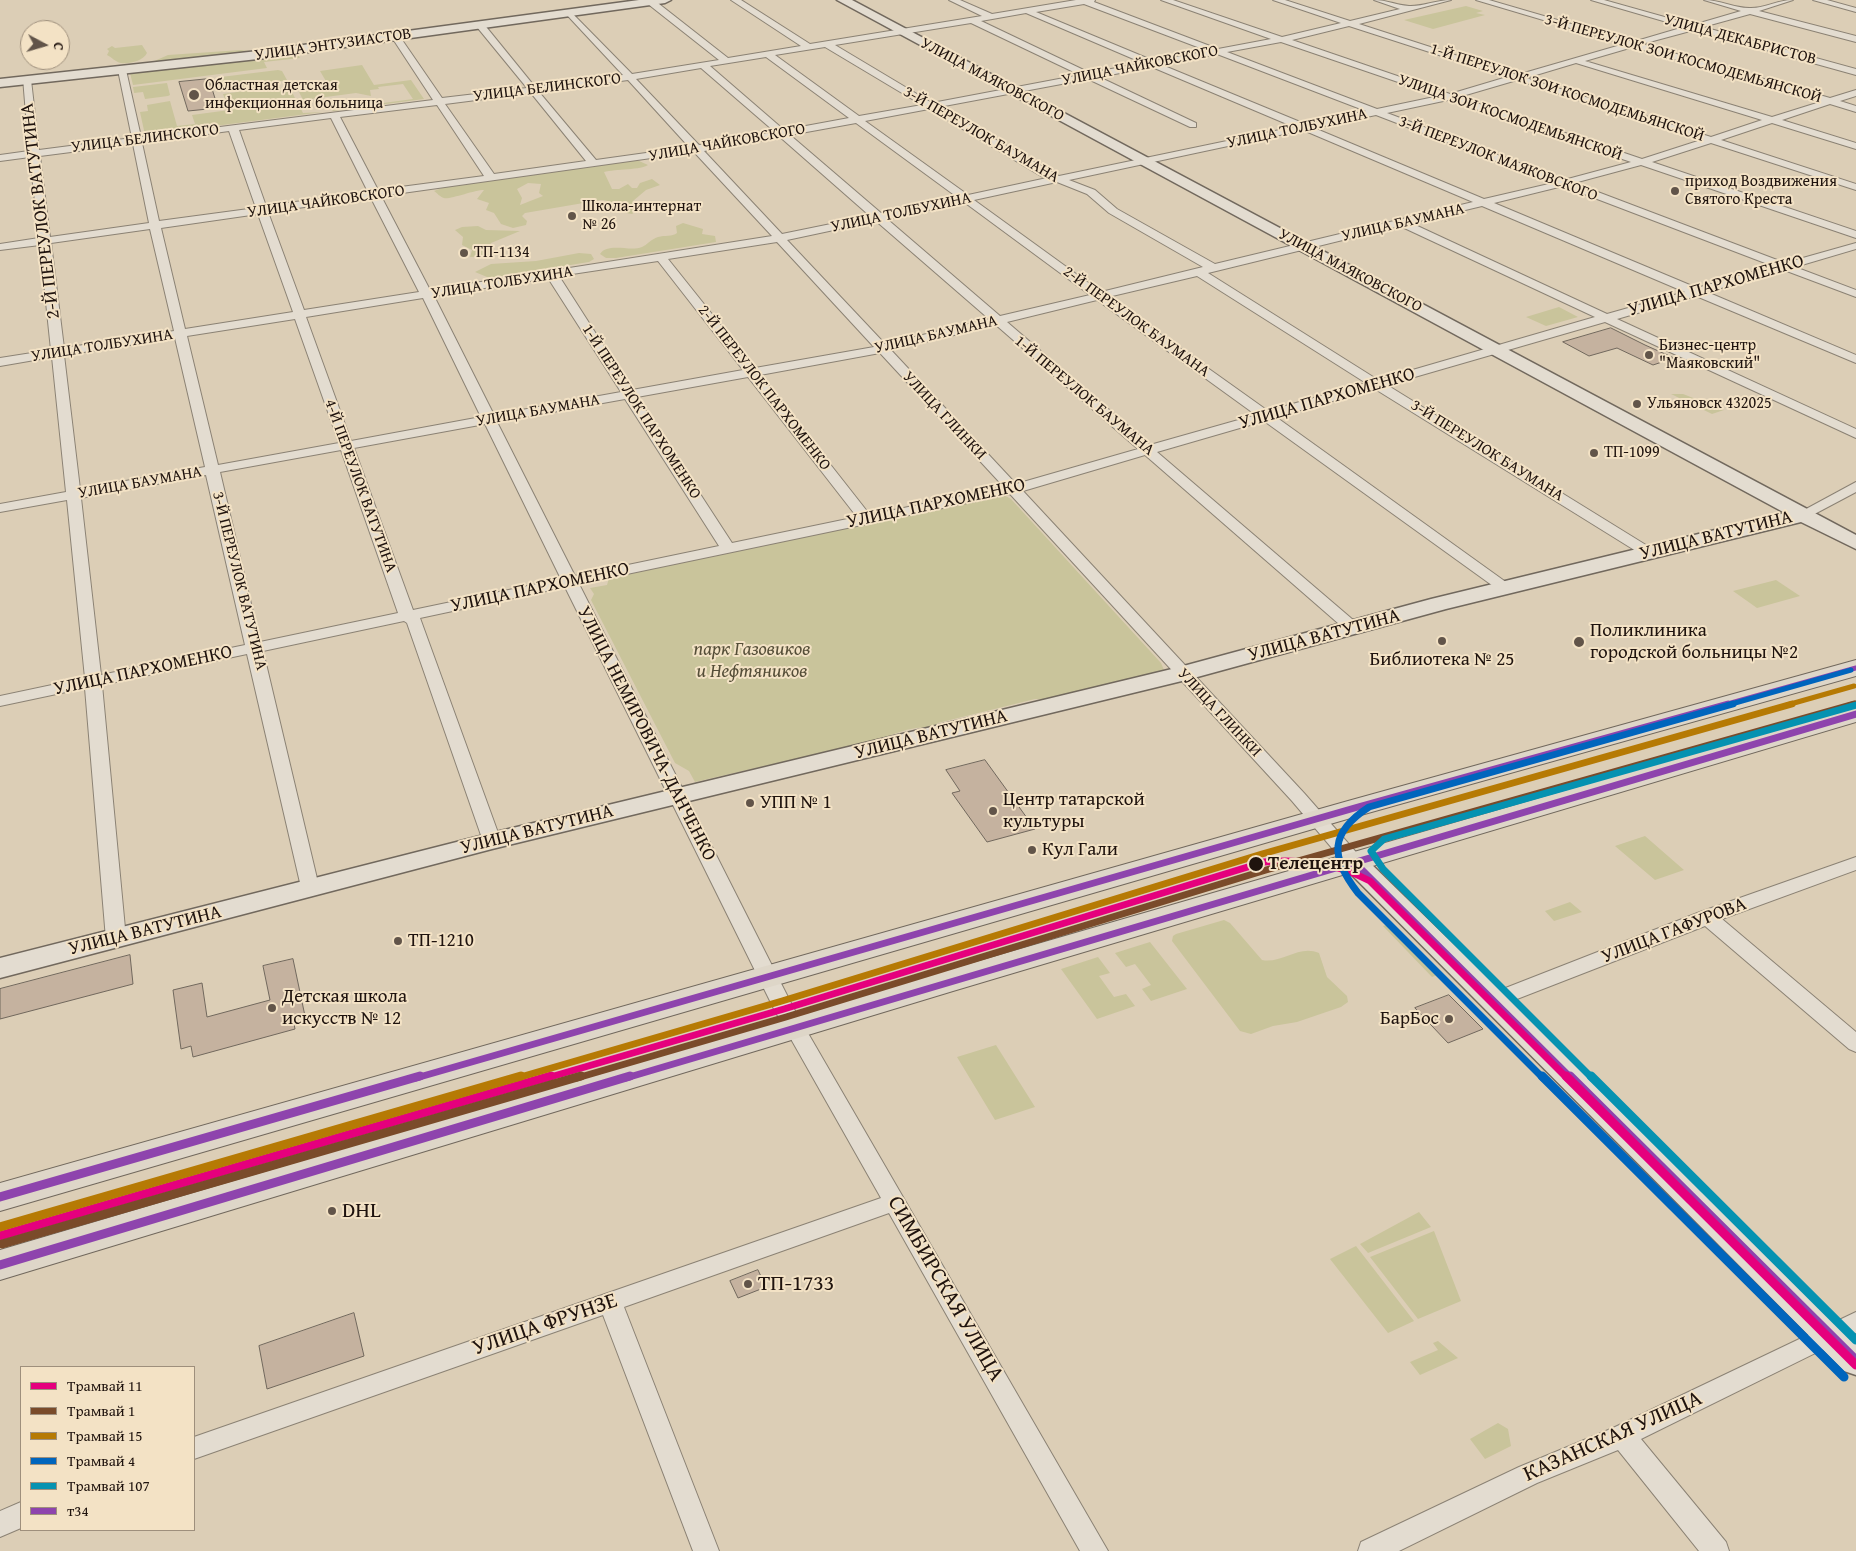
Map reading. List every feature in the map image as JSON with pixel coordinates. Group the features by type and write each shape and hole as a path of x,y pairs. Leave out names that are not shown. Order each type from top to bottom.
{"main road":[{"path":"0,1197 1856,668"},
{"path":"0,1266 1856,714"}],"street":[{"name":"УЛИЦА ЭНТУЗИАСТОВ","path":"0,83 122,70 395,36 665,0"},
{"path":"735,0 810,48"},
{"name":"УЛИЦА МАЯКОВСКОГО","path":"843,0 1856,544"},
{"path":"953,0 991,17"},
{"path":"1051,0 1063,5"},
{"name":"УЛИЦА ЗОИ КОСМОДЕМЬЯНСКОЙ","path":"1165,0 1856,235"},
{"name":"1-Й ПЕРЕУЛОК ЗОИ КОСМОДЕМЬЯНСКОЙ","path":"1277,0 1856,187"},
{"path":"1378,0 1409,10"},
{"name":"УЛИЦА ЧАЙКОВСКОГО","path":"0,248 698,149 1281,40 1447,0"},
{"name":"3-Й ПЕРЕУЛОК ЗОИ КОСМОДЕМЬЯНСКОЙ","path":"1480,0 1856,109"},
{"name":"УЛИЦА ДЕКАБРИСТОВ","path":"1595,0 1856,72"},
{"path":"1708,0 1856,39"},
{"name":"УЛИЦА ТОЛБУХИНА","path":"0,362 780,238 1448,97 1789,0"},
{"path":"1817,0 1856,10"},
{"name":"УЛИЦА БЕЛИНСКОГО","path":"0,158 631,77 1087,1"},
{"name":"3-Й ПЕРЕУЛОК МАЯКОВСКОГО","path":"1087,1 1214,52 1856,294"},
{"path":"651,2 727,62"},
{"path":"1028,11 1856,359"},
{"name":"УЛИЦА ГЛИНКИ","path":"570,13 1318,820 1355,863"},
{"path":"972,20 1193,125"},
{"path":"480,25 594,164"},
{"path":"395,36 491,178"},
{"name":"3-Й ПЕРЕУЛОК БАУМАНА","path":"828,45 1056,180 1091,192 1113,211 1211,267"},
{"name":"2-Й ПЕРЕУЛОК БАУМАНА","path":"769,55 1099,296 1505,588"},
{"path":"1577,60 1856,146"},
{"name":"1-Й ПЕРЕУЛОК БАУМАНА","path":"703,66 996,321 1149,450 1352,628"},
{"name":"3-Й ПЕРЕУЛОК ВАТУТИНА","path":"122,70 155,226 256,648 310,888"},
{"name":"2-Й ПЕРЕУЛОК ВАТУТИНА","path":"26,80 58,353 93,681 116,939"},
{"name":"УЛИЦА БАУМАНА","path":"0,508 881,349 1198,270 1564,184 1713,141 1856,93"},
{"name":"УЛИЦА НЕМИРОВИЧА-ДАНЧЕНКО","path":"334,115 427,295 569,582 795,1028"},
{"name":"4-Й ПЕРЕУЛОК ВАТУТИНА","path":"233,128 407,616 414,621 492,841"},
{"path":"1402,223 1605,319 1856,434"},
{"name":"УЛИЦА ПАРХОМЕНКО","path":"0,701 1012,489 1856,246"},
{"name":"2-Й ПЕРЕУЛОК ПАРХОМЕНКО","path":"661,257 867,520"},
{"name":"3-Й ПЕРЕУЛОК БАУМАНА","path":"1198,270 1649,552"},
{"name":"1-Й ПЕРЕУЛОК ПАРХОМЕНКО","path":"552,275 728,549"},
{"name":"УЛИЦА ВАТУТИНА","path":"0,968 492,841 1182,674 1505,588 1802,515 1856,486"},
{"path":"1355,863 1492,1001 1843,1329 1856,1360"},
{"name":"УЛИЦА ГАФУРОВА","path":"1492,1001 1707,917 1856,863"},
{"path":"1707,917 1856,1044"},
{"name":"СИМБИРСКАЯ УЛИЦА","path":"795,1028 1096,1551"},
{"name":"УЛИЦА ФРУНЗЕ","path":"195,1448 895,1202"},
{"path":"610,1302 706,1551"},
{"name":"КАЗАНСКАЯ УЛИЦА","path":"1370,1551 1528,1474 1622,1436 1843,1329"},
{"path":"1622,1436 1716,1551"},
{"path":"0,1525 20,1515"}],"green space":[{"path":"1466,6 1483,11 1476,13 1485,15 1433,29 1404,20"},
{"path":"142,45 147,53 143,58 136,61 121,63 107,55 109,51 107,49 112,46 115,48"},
{"path":"250,51 150,63 168,55"},
{"path":"297,53 300,58 264,62 267,68 133,85 130,73"},
{"path":"362,65 374,85 411,80 424,99 332,110 413,99 403,84 378,87 379,89 370,90 371,96 356,93 303,100 299,92 330,88 320,71"},
{"path":"282,71 287,80 277,82 278,85 227,91 222,90 218,79 221,77"},
{"path":"167,83 170,95 168,96 145,99 143,92 134,93 133,87"},
{"path":"279,86 281,89 290,88 295,98 228,107 223,94"},
{"path":"170,101 177,126 195,124 192,115 297,101 303,113 323,112 145,135 140,112 148,111 147,105"},
{"path":"637,160 648,165 640,168 604,172 612,189 619,189 628,184 632,188 637,188 640,183 652,179 660,185 646,190 633,201 635,205 644,206 632,214 626,213 611,202 601,200 525,213 522,216 527,221 526,225 513,228 501,224 494,213 486,210 489,203 477,199 484,190 447,198 441,197 434,191 447,186","holes":["528,183 541,184 539,193 543,196 520,205 522,198 517,189"]},
{"path":"683,223 703,229 702,234 715,236 716,242 616,258 606,258 600,254 604,250 614,248 632,249 642,247 661,236 677,233 676,226"},
{"path":"478,226 486,230 520,231 491,243 490,245 494,252 492,256 470,257 472,250 462,245 463,237 455,230 462,227"},
{"path":"579,253 591,254 594,259 589,262 497,277 487,277 475,272 491,264 536,261"},
{"path":"1559,307 1578,317 1546,326 1526,317"},
{"path":"1671,394 1683,394 1724,410 1712,414"},
{"name":"парк Газовиков и Нефтяников","path":"1002,494 1011,499 1161,663 1164,670 1162,673 1135,677 1051,700 1035,699 938,723 930,727 907,730 882,739 695,782 689,771 675,763 591,600 594,594 590,588 607,585 609,578"},
{"path":"1776,580 1800,596 1757,608 1733,591"},
{"path":"1645,836 1684,870 1655,880 1615,846"},
{"path":"1570,902 1582,912 1554,921 1545,911"},
{"path":"1224,920 1230,923 1262,960 1277,959 1304,951 1319,953 1327,977 1347,996 1348,1002 1341,1007 1297,1022 1273,1026 1251,1034 1240,1031 1172,941 1173,936 1176,934"},
{"path":"1389,924 1437,975 1432,977 1383,926"},
{"path":"1150,942 1187,989 1151,1001 1142,989 1151,985 1135,964 1126,967 1115,953"},
{"path":"1098,957 1110,973 1099,976 1114,997 1126,994 1135,1006 1097,1019 1061,969"},
{"path":"996,1045 1035,1107 995,1120 957,1057"},
{"path":"1419,1212 1431,1227 1368,1253 1360,1244"},
{"path":"1434,1231 1461,1301 1418,1319 1370,1257"},
{"path":"1356,1246 1414,1321 1388,1333 1330,1259"},
{"path":"1438,1341 1458,1358 1420,1375 1410,1362 1438,1350 1433,1343"},
{"path":"1498,1423 1508,1429 1511,1446 1485,1459 1470,1439"}],"building":[{"name":"Областная детская инфекционная больница","path":"209,79 218,108 188,111 179,82"},
{"path":"1611,328 1674,358 1653,365 1617,348 1589,356 1563,342"},
{"name":"Центр татарской культуры","path":"985,760 1035,829 987,842 952,793 960,791 946,770"},
{"path":"130,955 133,984 0,1019 0,989"},
{"name":"Детская школа искусств № 12","path":"293,959 305,1016 293,1019 295,1029 193,1057 191,1046 181,1049 173,990 202,983 207,1017 270,1000 263,966"},
{"name":"БарБос","path":"1449,995 1483,1029 1448,1043 1415,1008"},
{"name":"ТП-1733","path":"758,1270 766,1287 738,1298 730,1281"},
{"path":"354,1313 364,1356 267,1389 259,1346"}],"tram line":[{"name":"4","path":"1844,1377 1358,893 1348,881 1342,869 1337,846 1340,835 1346,825 1369,807 1851,670"},
{"name":"15","path":"0,1227 782,1001 1262,854 1854,686"},
{"name":"1","path":"2,1244 786,1017 1266,870 1856,703"},
{"name":"107","path":"1856,705 1384,839 1371,851 1383,869 1856,1340"},
{"name":"11","path":"0,1236 784,1009 1264,862 1306,861 1345,869 1370,881 1856,1365"}],"transit line":[{"name":"т34","path":"0,1197 1358,807 1856,668"},
{"name":"т34","path":"0,1265 942,983 1856,714"},
{"name":"т34","path":"1355,863 1856,1360"}],"place":[{"name":"Областная детская инфекционная больница","path":"194,95"},
{"name":"приход Воздвижения Святого Креста","path":"1675,191"},
{"name":"Школа-интернат № 26","path":"572,216"},
{"name":"ТП-1134","path":"464,253"},
{"name":"Бизнес-центр \"Маяковский\"","path":"1649,355"},
{"name":"Ульяновск 432025","path":"1637,404"},
{"name":"ТП-1099","path":"1594,453"},
{"name":"Библиотека № 25","path":"1442,641"},
{"name":"Поликлиника городской больницы №2","path":"1579,642"},
{"name":"УПП № 1","path":"750,803"},
{"name":"Центр татарской культуры","path":"993,811"},
{"name":"Кул Гали","path":"1032,850"},
{"name":"Телецентр","path":"1256,864"},
{"name":"ТП-1210","path":"398,941"},
{"name":"Детская школа искусств № 12","path":"272,1008"},
{"name":"БарБос","path":"1449,1019"},
{"name":"DHL","path":"332,1211"},
{"name":"ТП-1733","path":"748,1284"}]}
